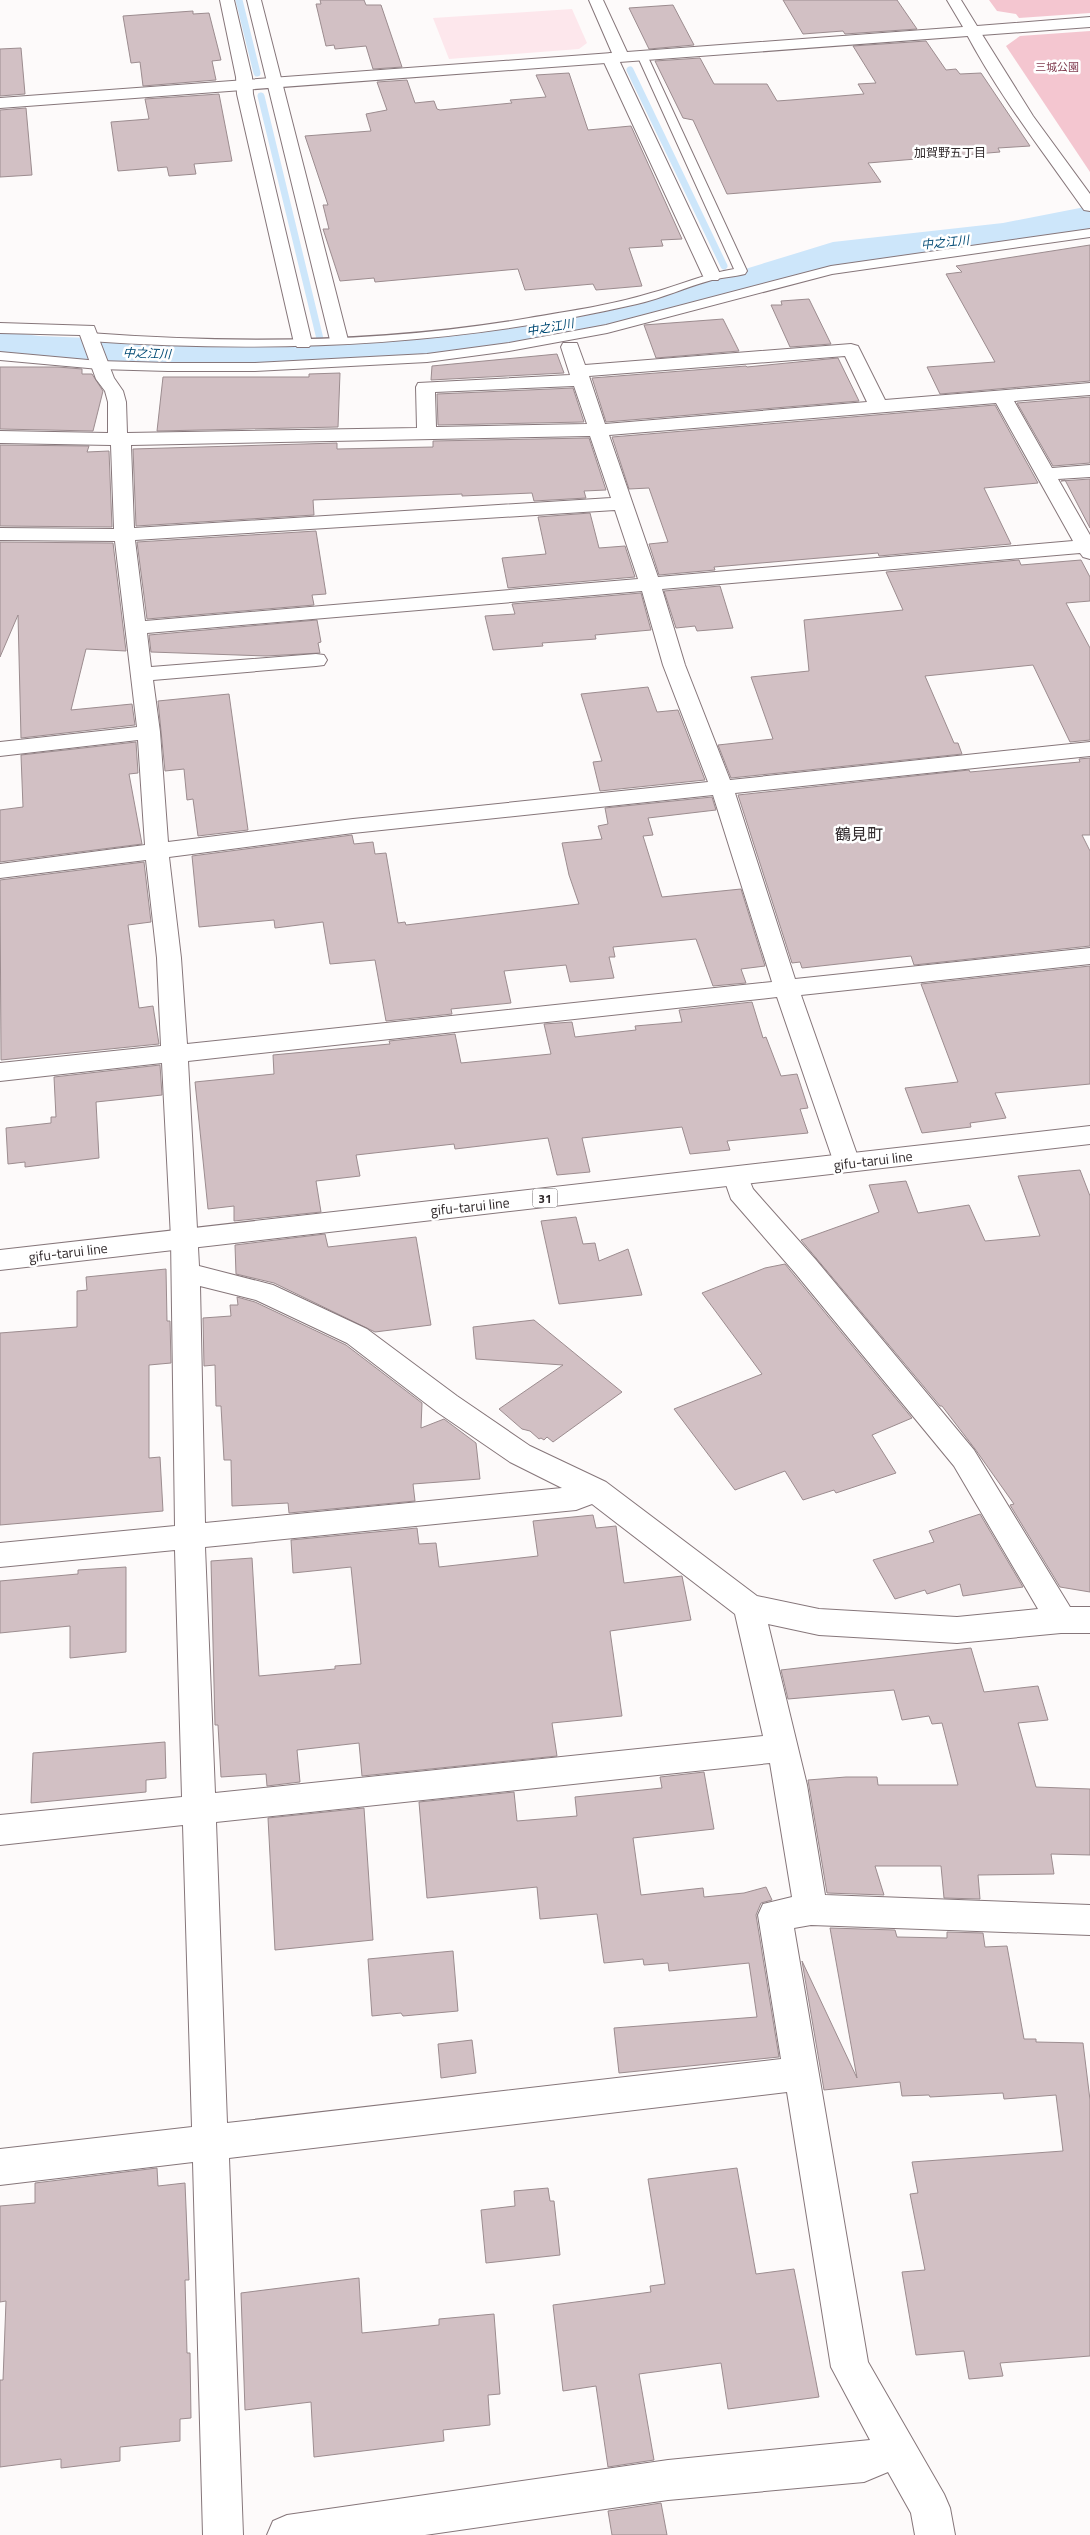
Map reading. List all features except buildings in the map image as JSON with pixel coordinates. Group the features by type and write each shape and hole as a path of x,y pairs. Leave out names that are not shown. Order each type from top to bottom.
{"street":[{"path":"227,0 244,85 304,343"},
{"path":"254,0 339,340"},
{"path":"596,0 616,57 712,276"},
{"path":"954,0 974,31 983,50 1026,117 1090,206"},
{"path":"0,103 1090,22"},
{"path":"0,328 88,330 89,339 98,363 114,391 117,402 119,439 122,449 124,535 149,732 157,850 169,958 185,1238 190,1536 198,1810 208,2144 223,2535"},
{"path":"570,347 650,584 674,665 721,786 786,988 847,1163"},
{"path":"427,432 425,386 580,375 851,350 879,407"},
{"path":"0,437 119,439 599,430 1090,390"},
{"path":"135,628 1089,549 1002,397"},
{"path":"1046,474 1090,471"},
{"path":"0,534 124,535 623,503"},
{"path":"141,674 316,660"},
{"path":"0,749 149,732"},
{"path":"0,871 353,826 721,786 1090,749"},
{"path":"0,1072 1090,956"},
{"name":"gifu-tarui line","path":"0,1260 1090,1135"},
{"path":"186,1273 263,1292 357,1336 447,1404 520,1454 595,1490 749,1607 819,1622 957,1630 1076,1620 964,1458 806,1267 740,1192 736,1176"},
{"path":"0,1555 576,1498 595,1490"},
{"path":"749,1607 791,1785 811,1910"},
{"path":"0,1830 782,1748"},
{"path":"935,2535 930,2508 850,2367 800,2074 776,1915 811,1910 1090,1920"},
{"path":"0,2167 800,2074"},
{"path":"287,2535 668,2480 864,2462 898,2449"}],"lane":[{"path":"89,339 206,345 304,343 406,337 531,321 664,294 712,276 741,271 740,265 642,55"},
{"path":"0,356 98,363 255,367 427,358 607,330 831,270 1090,233"}],"shaded area":[{"path":"572,9 587,43 579,49 449,59 433,18"}],"green space":[{"path":"989,0 1090,0 1090,13 1019,18 1016,14 997,11"},
{"name":"三城公園","path":"1090,31 1090,172 1006,46 1020,36"}],"waterway":[{"path":"239,0 257,73"},
{"path":"630,70 724,266"},
{"path":"261,96 320,339"},
{"name":"中之江川","path":"0,344 39,349 211,356 402,348 468,341 620,316 744,283 833,254 1003,235 1090,218"}],"district":[{"name":"加賀野五丁目","path":"950,152"},
{"name":"鶴見町","path":"859,834"}]}
